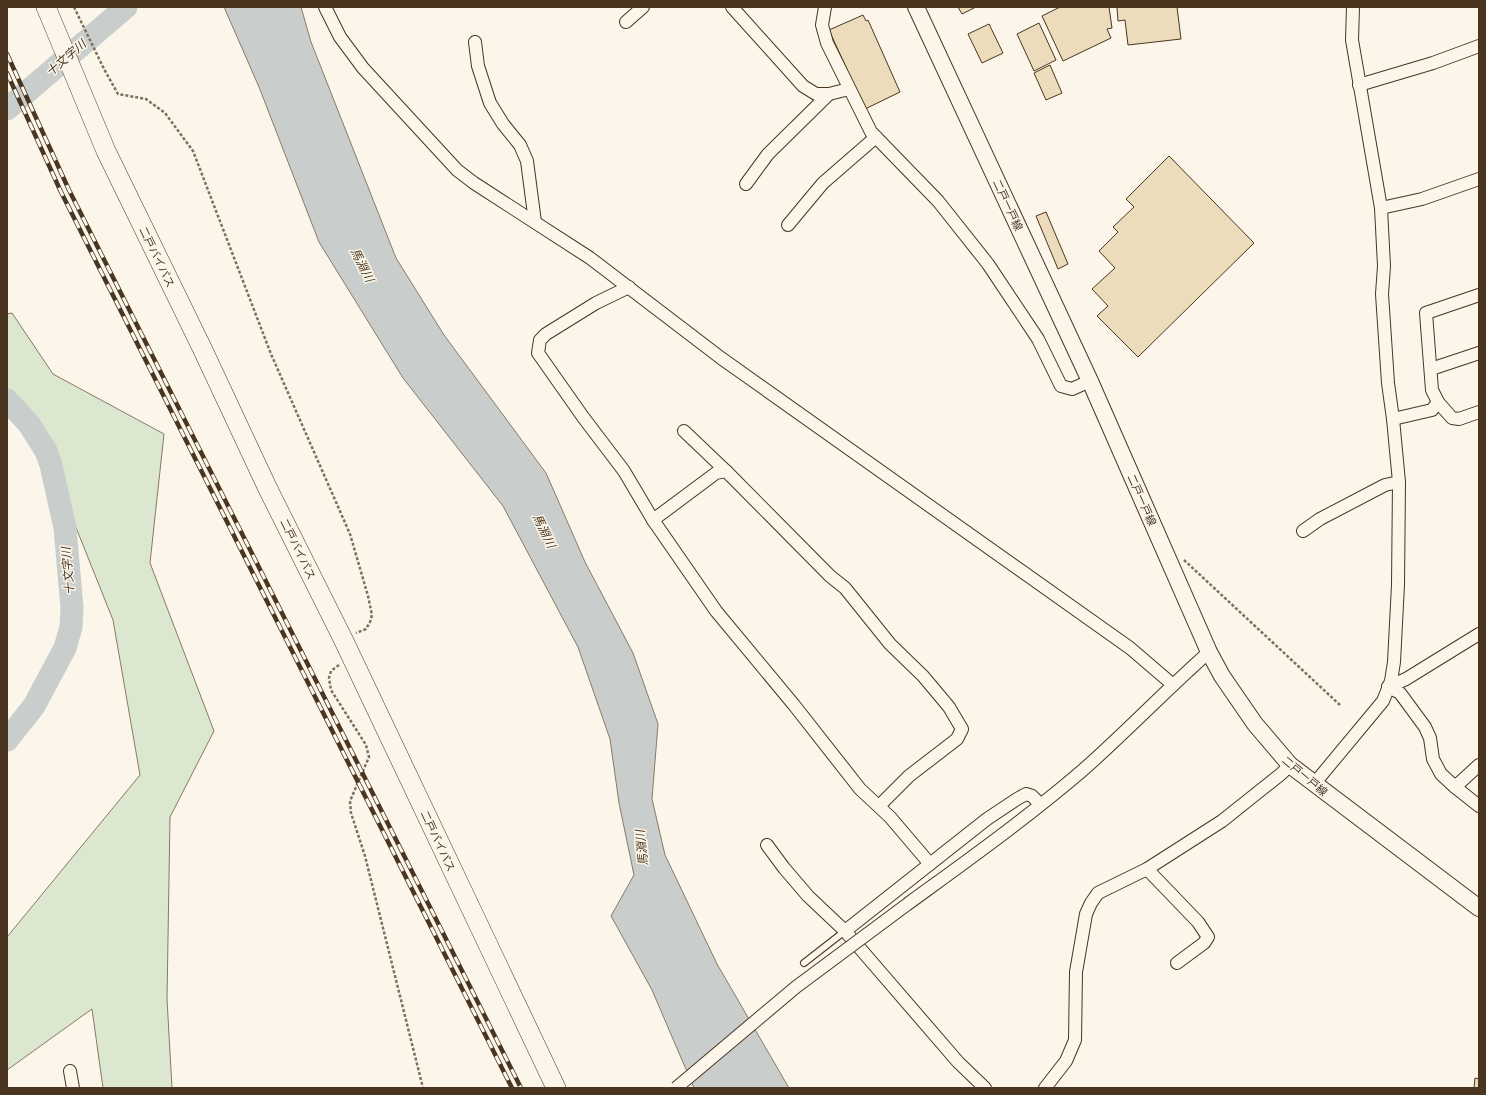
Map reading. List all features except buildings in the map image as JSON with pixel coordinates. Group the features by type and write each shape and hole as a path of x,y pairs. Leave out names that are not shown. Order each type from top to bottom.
{"highway":[{"name":"二戸バイパス","path":"46,7 106,151 202,348 268,489 343,639 556,1088"}],"main road":[{"name":"二戸一戸線","path":"916,7 1090,381 1209,652 1222,676 1254,724 1290,765 1479,908"}],"street":[{"path":"325,7 340,37 362,68 457,170 474,183 590,258 734,367 1130,648 1172,684"},
{"path":"626,22 643,7"},
{"path":"732,7 803,86 816,94 829,94 849,89"},
{"path":"825,7 822,25 827,43 871,132 938,200 988,264 1038,339 1061,386 1072,389 1090,381"},
{"path":"1314,784 1383,701 1391,681 1394,662 1398,585 1399,482 1388,383 1382,294 1384,266 1381,208 1352,40 1353,7"},
{"path":"475,42 478,66 490,103 503,124 520,145 527,161 535,222"},
{"path":"1359,85 1433,63 1479,46"},
{"path":"746,184 768,154 829,94"},
{"path":"788,225 824,183 876,137"},
{"path":"1381,208 1422,199 1479,179"},
{"path":"629,287 596,303 546,334 540,340 538,353 583,417 624,471 653,520 716,611 794,705 860,789 890,817 930,864"},
{"path":"1479,295 1426,313 1432,390 1438,402 1452,418 1459,418 1479,412"},
{"path":"1431,369 1479,353"},
{"path":"1393,418 1432,410 1438,402"},
{"path":"684,431 726,471 830,576 845,588 890,644 923,676 949,707 962,729 957,739 909,776 879,806"},
{"path":"653,520 716,473 726,471"},
{"path":"1304,531 1320,519 1385,485 1399,482"},
{"path":"1388,687 1406,679 1479,634"},
{"path":"676,1088 796,987 1009,830 1083,770 1172,684 1209,652"},
{"path":"1388,687 1400,693 1425,727 1430,738 1433,759 1441,774 1454,787 1479,806"},
{"path":"1045,1088 1066,1062 1075,1040 1076,972 1086,914 1090,903 1098,894 1147,869 1222,821 1281,774 1290,765"},
{"path":"1454,787 1479,765"},
{"path":"845,932 987,819 1017,799 1026,794 1032,796 1040,804"},
{"path":"768,845 784,868 808,896 845,932 958,1062 985,1088"},
{"path":"1147,869 1198,922 1208,937 1204,943 1177,963"},
{"path":"70,1071 73,1088"}],"lane":[{"path":"804,963 845,932"}],"path":[{"path":"74,7 104,69 118,94 146,99 165,113 193,151 271,354 350,534 372,615 366,628 343,639"},
{"path":"1170,563 1182,557 1340,705"},
{"path":"351,656 331,671 329,678 331,690 366,745 369,757 350,801 351,814 372,885 423,1088"}],"green space":[{"path":"12,313 53,374 164,434 150,563 214,731 170,817 167,999 172,1088 103,1088 92,1009 7,1070 7,937 140,775 113,620 51,465 7,415 7,314"}],"water":[{"name":"馬淵川","path":"224,7 301,7 311,42 396,258 444,335 546,473 585,562 633,653 658,724 652,799 665,855 717,964 789,1088 694,1088 652,990 611,916 634,875 619,803 610,739 578,647 503,506 403,378 319,242 259,87"}],"waterway":[{"name":"十文字川","path":"7,109 126,7"},
{"name":"十文字川","path":"7,400 29,424 46,451 51,465 65,528 72,608 71,627 65,648 34,706 7,740"}],"railway":[{"path":"7,54 69,190 521,1088"},
{"path":"7,73 61,192 512,1088"}]}
